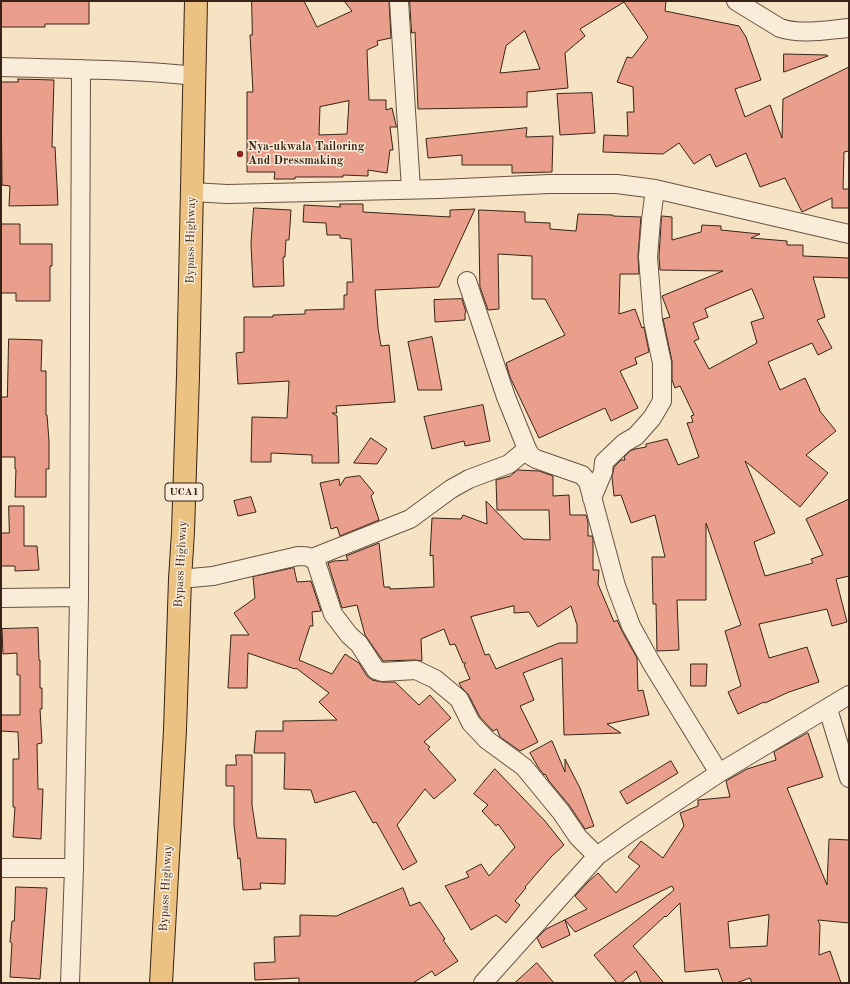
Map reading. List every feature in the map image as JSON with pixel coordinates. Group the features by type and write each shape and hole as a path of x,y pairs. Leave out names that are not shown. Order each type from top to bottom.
{"main road":[{"name":"Bypass Highway","path":"161,983 175,730 183,532 188,384 196,1"}],"street":[{"path":"399,1 411,189"},
{"path":"736,1 780,28 788,31 813,32 849,28"},
{"path":"1,67 81,69 167,73 195,76"},
{"path":"70,983 74,868 79,597 81,69"},
{"path":"192,192 227,194 440,189 549,184 617,184 655,189 849,234"},
{"path":"592,498 603,472 604,462 624,443 636,436 652,418 662,401 662,363 653,321 648,257 655,189"},
{"path":"467,281 506,398 527,449 531,456 536,459 582,475 586,478 616,586 631,626 652,664 719,773"},
{"path":"312,558 410,518 451,488 469,479 509,464 527,449"},
{"path":"180,579 213,576 298,556 307,556 312,558 316,562 333,614 349,635 359,644 376,670 382,672 416,670 435,679 459,699 471,723 486,740 524,767 557,806 578,837 597,856"},
{"path":"1,598 79,597"},
{"path":"483,983 597,856 719,773 849,695"},
{"path":"828,708 849,778"},
{"path":"1,868 74,868"}],"building":[{"path":"1,1 89,1 89,24 45,24 45,27 1,27"},
{"path":"252,1 304,1 317,27 352,11 344,1 389,1 391,38 377,41 378,45 367,50 369,100 386,100 386,110 392,108 397,127 390,127 393,150 390,150 387,173 368,170 368,176 343,175 343,177 295,177 295,179 274,179 275,172 247,172 247,92 253,92 250,35 252,35","holes":["349,101 347,134 319,135 320,107"]},
{"path":"410,1 666,1 665,11 739,26 746,37 761,80 735,89 745,117 770,105 782,138 783,99 849,67 849,151 844,152 843,189 849,189 849,208 832,208 832,198 802,212 785,178 760,187 746,153 716,167 710,154 694,164 679,143 663,154 603,152 604,135 628,136 627,112 634,112 633,87 617,82 627,57 632,58 648,37 624,2 580,29 585,36 565,53 568,88 527,92 527,107 418,109 415,32 412,33","holes":["525,31 540,69 500,73 506,46"]},
{"path":"784,54 827,55 828,56 784,72"},
{"path":"18,79 54,80 52,147 55,147 58,205 9,206 10,186 2,185 1,82 18,82"},
{"path":"592,93 595,133 560,135 557,94"},
{"path":"527,128 526,137 553,136 552,172 512,173 512,165 462,165 462,155 428,158 426,139"},
{"path":"340,204 363,204 363,212 450,217 450,210 475,209 439,287 375,290 381,346 389,345 395,402 336,406 337,413 332,413 337,416 339,463 312,463 312,455 271,453 271,462 251,462 252,417 287,418 289,381 238,384 236,353 244,352 244,317 273,317 273,315 305,314 305,310 344,309 344,295 347,295 347,282 353,282 351,239 340,238 340,235 327,235 326,223 303,222 304,205 340,207"},
{"path":"254,208 291,210 289,240 286,240 285,257 283,257 284,286 253,287 251,243"},
{"path":"479,210 525,212 525,222 550,223 550,229 576,231 578,214 641,217 638,256 639,274 620,274 619,314 635,309 642,328 644,327 649,352 635,358 637,364 620,371 638,408 611,421 605,408 539,438 510,377 506,363 565,335 545,299 532,299 532,256 498,254 499,309 488,310 480,287"},
{"path":"662,216 672,217 672,240 701,232 702,225 721,226 721,230 760,234 751,238 787,241 787,245 803,245 803,256 849,258 849,278 813,277 825,317 817,320 832,348 818,355 812,343 768,362 780,390 805,378 819,410 836,431 806,455 828,473 800,507 745,461 775,533 754,542 765,576 813,563 811,559 823,555 806,519 849,499 849,576 836,579 847,622 832,626 827,609 759,624 769,658 807,647 819,682 789,692 738,714 728,692 741,686 725,631 741,625 706,523 706,600 677,600 679,650 657,651 656,604 653,604 652,557 665,557 655,515 631,523 621,495 614,496 612,477 614,467 621,460 625,460 624,457 630,451 646,447 646,444 667,439 678,465 699,457 687,423 693,422 691,416 694,415 680,386 675,388 672,380 672,361 663,319 670,317 662,296 723,271 660,270 659,257","holes":["752,289 764,318 751,322 757,343 709,369 694,341 699,339 693,323 708,317 705,309"]},
{"path":"2,224 20,224 20,244 52,244 52,266 50,266 50,301 16,301 16,293 1,293"},
{"path":"462,299 466,312 465,320 435,322 434,300"},
{"path":"432,337 442,390 418,390 408,342"},
{"path":"9,339 42,340 41,371 46,371 46,415 49,441 49,469 46,469 46,497 15,497 15,457 1,457 1,397 7,397"},
{"path":"483,405 490,441 465,446 464,441 432,449 424,417"},
{"path":"371,438 387,449 377,464 354,463"},
{"path":"518,470 539,471 553,476 553,496 569,495 570,515 586,515 588,522 588,536 592,536 593,539 593,570 599,570 598,584 614,622 617,620 637,658 638,691 643,690 649,715 607,724 621,733 564,735 562,658 523,673 534,700 520,706 538,742 520,751 500,737 497,729 493,731 480,717 468,694 461,687 459,683 470,679 464,665 466,663 463,663 455,644 450,645 444,629 421,639 422,661 383,661 365,635 357,605 342,608 328,563 348,560 346,556 379,543 384,587 390,587 390,589 434,587 433,555 430,556 432,518 461,519 463,515 487,524 486,501 523,539 550,540 549,510 497,510 496,480 510,476","holes":["514,606 514,613 529,612 538,627 571,606 577,625 577,643 559,643 496,669 489,654 485,655 471,617"]},
{"path":"360,476 374,493 371,496 379,520 340,536 337,527 331,529 320,483 339,479 340,486 345,478"},
{"path":"251,497 256,512 238,516 234,501"},
{"path":"9,506 24,506 24,546 37,546 39,570 15,571 15,566 1,566 1,533 9,533"},
{"path":"294,568 297,582 311,581 321,611 312,612 313,626 310,626 299,660 332,674 345,654 359,663 367,676 372,680 395,682 419,705 430,695 451,718 424,742 430,747 428,749 456,780 434,799 425,789 397,825 417,862 403,870 376,822 373,823 355,791 315,803 311,790 284,789 285,753 254,753 256,731 283,731 283,721 337,720 319,702 329,693 296,668 295,669 248,653 247,688 228,688 231,635 249,635 234,613 255,598 253,577"},
{"path":"38,628 40,688 42,688 42,709 40,709 42,743 37,744 38,789 43,789 41,839 13,837 15,807 13,807 13,759 19,759 18,732 1,731 1,715 20,715 20,675 17,675 17,653 3,654 2,629"},
{"path":"691,664 707,664 706,686 691,686"},
{"path":"808,733 823,777 787,788 827,885 829,839 849,840 849,923 818,920 820,925 819,955 830,951 841,983 752,983 750,978 736,983 723,983 718,969 685,972 680,903 633,946 664,983 641,983 636,971 621,983 617,983 594,955 674,890 672,886 575,932 565,920 570,935 542,948 537,938 546,929 587,909 575,896 598,873 616,893 640,866 628,857 641,841 663,858 684,826 680,813 698,806 698,800 730,797 726,781 747,769 776,760 774,752","holes":["769,915 767,946 730,948 728,922"]},
{"path":"552,741 565,772 565,759 580,788 594,826 585,829 569,805 538,767 530,753"},
{"path":"236,755 252,755 252,805 257,838 286,839 285,884 260,883 261,889 243,890 240,858 238,859 234,825 234,786 226,786 226,765 236,765"},
{"path":"671,761 678,773 627,804 620,792"},
{"path":"495,769 545,821 564,845 551,857 525,887 526,888 515,901 520,905 506,923 496,915 471,930 445,886 469,877 466,872 481,864 489,876 515,847 498,824 496,826 482,811 488,805 474,794"},
{"path":"16,887 47,888 40,979 10,977 12,943 10,942 12,921 14,921"},
{"path":"403,888 410,906 420,902 445,939 443,940 458,961 435,976 432,971 413,983 299,983 299,978 255,980 254,963 275,962 274,937 300,936 300,915 336,916"},
{"path":"537,963 554,983 515,983"}],"place":[{"name":"Nya-ukwala Tailoring And Dressmaking","path":"240,154"}]}
